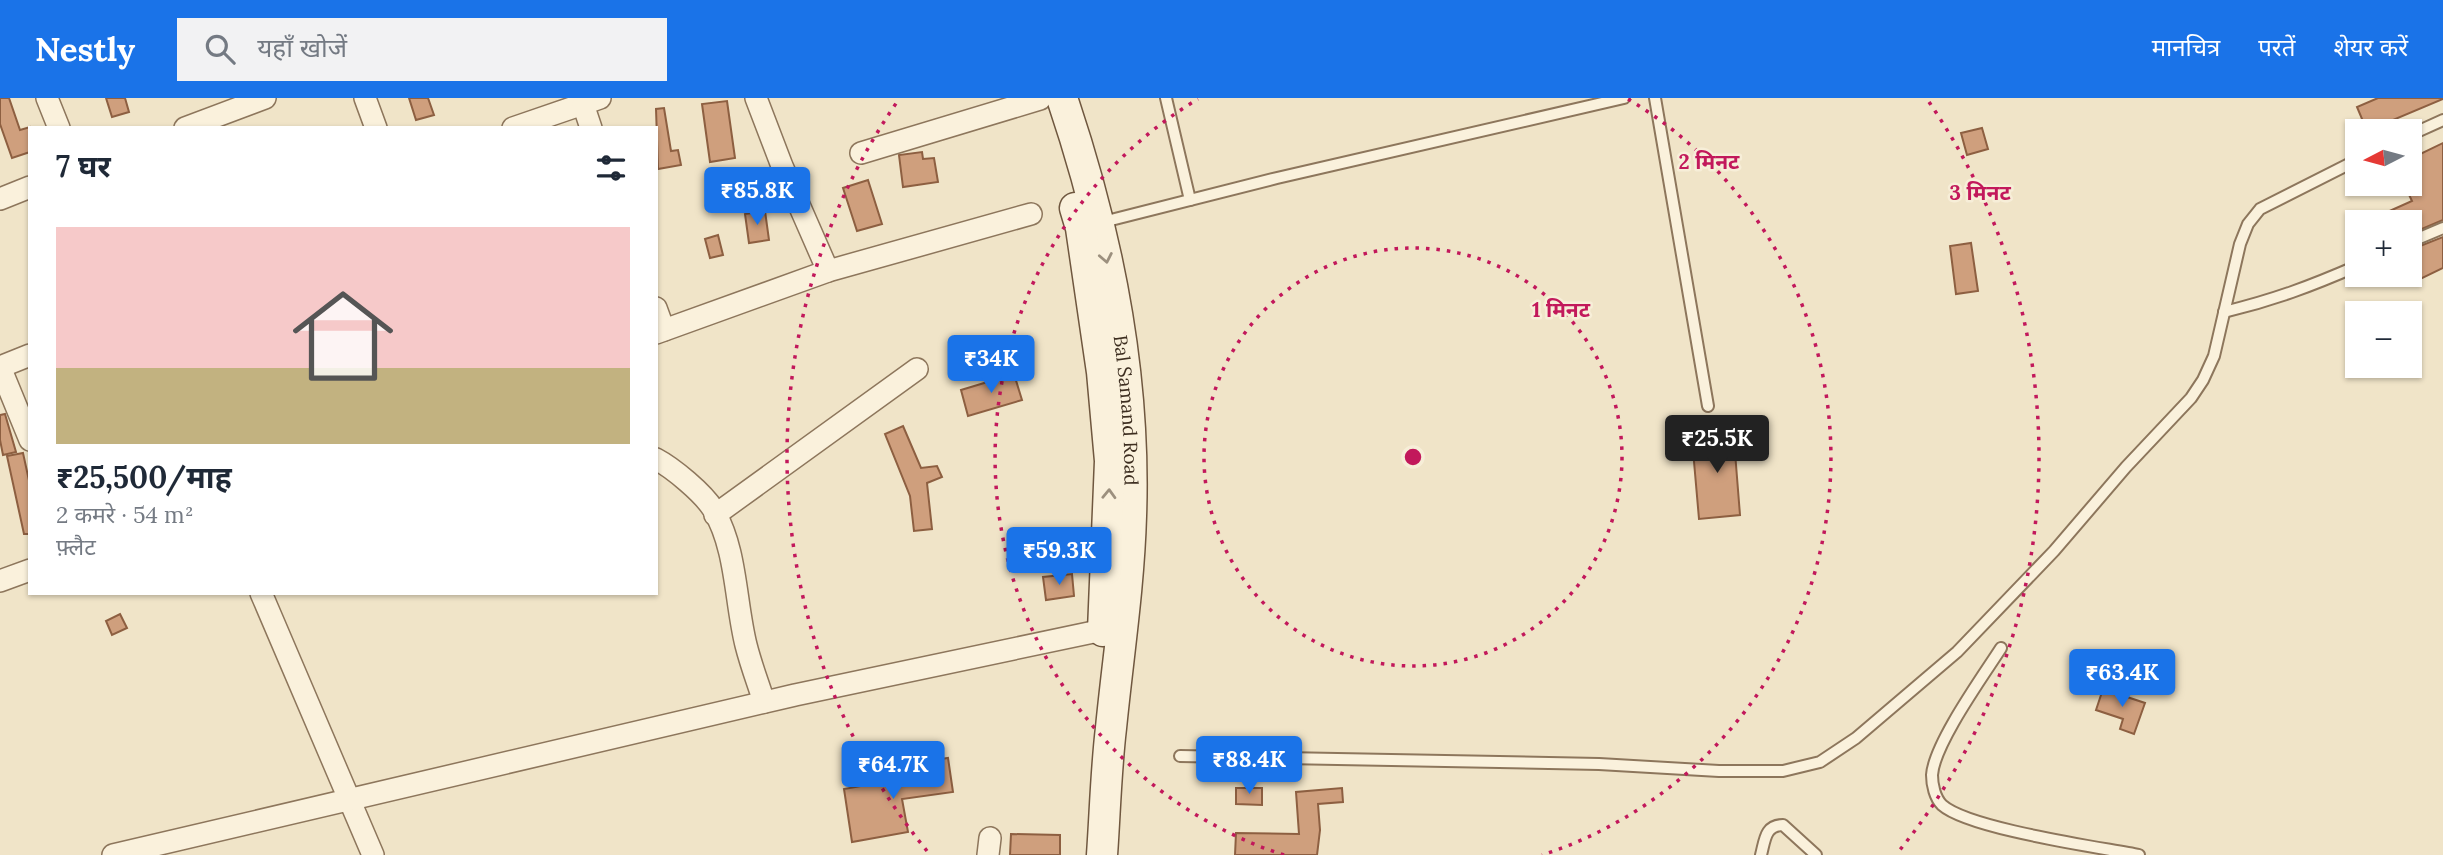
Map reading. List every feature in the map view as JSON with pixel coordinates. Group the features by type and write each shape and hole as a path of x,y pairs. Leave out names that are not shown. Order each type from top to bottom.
{"main road":[{"name":"Bal Samand Road","path":"1040,98 1081,228 1102,372 1110,461 1103,631 1093,731 1086,855"},
{"name":"Bal Samand Road","path":"1062,98 1099,223 1110,277 1125,382 1132,469 1128,568 1110,732 1102,855"}],"street":[{"path":"47,98 58,126"},
{"path":"188,126 218,106 265,98"},
{"path":"365,98 375,126"},
{"path":"756,98 782,166 828,271"},
{"path":"861,153 1040,98"},
{"path":"518,126 588,100 591,126"},
{"path":"0,199 28,188"},
{"path":"660,331 828,271 1031,214"},
{"path":"28,356 0,367 28,435"},
{"path":"715,515 917,369"},
{"path":"658,460 674,469 713,508 725,540 735,579 746,645 764,702"},
{"path":"0,581 28,571"},
{"path":"262,595 373,855"},
{"path":"113,855 764,702 1103,631"}],"lane":[{"path":"1166,98 1190,200"},
{"path":"1099,223 1625,98"},
{"path":"1655,98 1707,406"},
{"path":"2422,130 2443,120"},
{"path":"1180,756 1599,764 1731,771 1783,771 1820,762 1856,738 1957,652 2054,551 2126,467 2191,398 2214,356 2240,244 2248,224 2260,209 2345,166"},
{"path":"2422,237 2443,228"},
{"path":"2224,312 2293,293 2345,271"},
{"path":"2001,648 1958,715 1935,759 1933,788 1940,803 1954,813 2004,828 2139,855"},
{"path":"1761,855 1768,830 1774,825 1783,825 1816,855"}],"building":[{"path":"0,98 9,98 20,130 28,128 28,153 12,158 0,124"},
{"path":"106,98 125,98 129,112 112,117"},
{"path":"409,98 428,98 434,115 416,120"},
{"path":"2378,98 2443,98 2396,119 2362,119 2357,107"},
{"path":"727,101 735,158 710,162 702,104"},
{"path":"664,108 671,151 678,150 681,165 658,169 656,109"},
{"path":"1982,128 1988,149 1967,155 1961,133"},
{"path":"2443,143 2443,220 2422,229 2422,210 2392,210 2412,201 2410,196 2422,196 2422,153"},
{"path":"922,152 923,159 934,158 938,182 903,187 899,155"},
{"path":"868,180 882,224 857,231 843,188"},
{"path":"765,211 769,240 749,243 745,214"},
{"path":"718,235 723,255 710,258 705,239"},
{"path":"2443,237 2443,268 2422,278 2422,245"},
{"path":"1971,243 1978,291 1956,294 1950,246"},
{"path":"1014,374 1022,400 968,416 961,390"},
{"path":"5,414 16,452 3,455 0,415"},
{"path":"903,426 921,468 937,466 942,477 927,483 932,529 914,531 910,496 885,434"},
{"path":"1733,427 1740,515 1699,519 1693,450 1707,449 1705,429"},
{"path":"23,453 28,476 28,534 24,534 7,456"},
{"path":"1072,574 1074,596 1046,600 1043,577"},
{"path":"120,614 127,628 112,635 106,621"},
{"path":"2103,689 2145,703 2134,734 2120,729 2123,719 2096,710"},
{"path":"948,758 953,792 902,799 908,832 852,842 844,789 922,775 921,762"},
{"path":"1236,788 1262,788 1262,805 1236,804"},
{"path":"1342,788 1343,802 1318,804 1320,830 1317,855 1235,855 1236,833 1299,834 1296,792"},
{"path":"1011,834 1060,835 1060,855 1010,855"}]}
